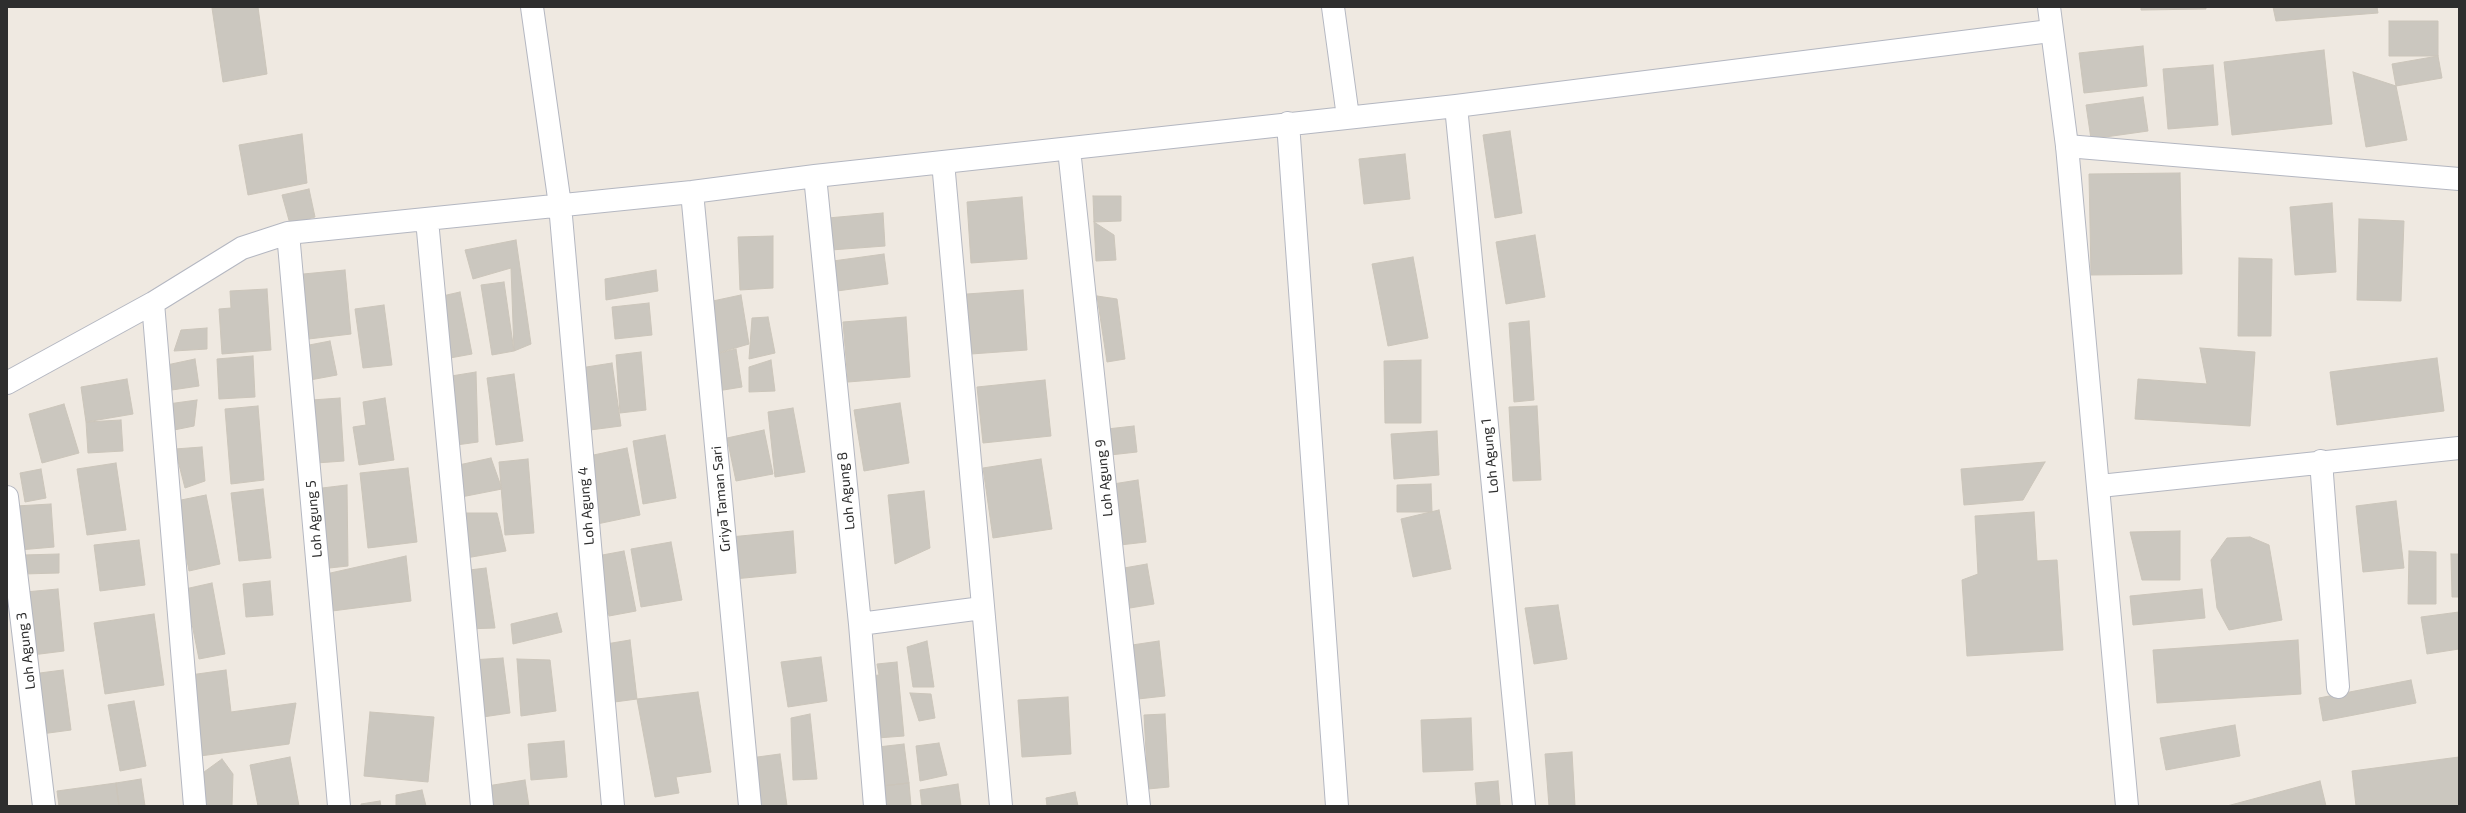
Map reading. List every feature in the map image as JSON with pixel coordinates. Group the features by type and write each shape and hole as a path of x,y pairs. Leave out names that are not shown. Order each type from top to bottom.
{"street":[{"name":"Loh Agung 4","path":"532,7 560,205 613,806"},
{"path":"1333,7 1348,117"},
{"path":"2049,7 2050,31 2067,146 2100,486 2127,806"},
{"path":"7,383 154,302 242,248 288,233 692,192 815,176 1069,149 1288,123 1456,106 2050,31"},
{"name":"Loh Agung 1","path":"1456,106 1524,806"},
{"path":"1288,123 1337,806"},
{"path":"2067,146 2459,179"},
{"name":"Loh Agung 9","path":"1069,149 1139,806"},
{"path":"943,162 1001,806"},
{"name":"Loh Agung 8","path":"815,176 860,624 875,806"},
{"name":"Griya Taman Sari","path":"692,192 750,806"},
{"path":"427,220 482,806"},
{"name":"Loh Agung 5","path":"288,233 339,806"},
{"path":"154,302 195,806"},
{"path":"2100,486 2321,461 2459,448"},
{"path":"2321,461 2338,687"},
{"name":"Loh Agung 3","path":"7,497 44,806"},
{"path":"860,624 982,608"}],"building":[{"path":"258,7 267,74 223,82 212,8"},
{"path":"2141,7 2206,7 2206,9 2141,10"},
{"path":"2273,7 2377,7 2378,13 2276,21"},
{"path":"2389,21 2438,21 2438,56 2389,56"},
{"path":"2143,46 2147,86 2084,93 2079,53"},
{"path":"2324,50 2332,124 2232,135 2224,62"},
{"path":"2438,56 2442,78 2396,86 2392,64"},
{"path":"2213,65 2218,125 2168,129 2163,69"},
{"path":"2353,72 2396,86 2407,140 2366,147"},
{"path":"2143,97 2148,131 2091,139 2086,105"},
{"path":"1510,131 1522,213 1495,218 1483,135"},
{"path":"302,134 307,183 248,195 239,145"},
{"path":"1405,154 1410,199 1364,204 1359,159"},
{"path":"2180,173 2182,274 2091,275 2089,174"},
{"path":"309,189 315,217 290,224 282,195"},
{"path":"1093,196 1121,196 1121,221 1094,222"},
{"path":"1022,197 1027,259 971,263 967,202"},
{"path":"2332,203 2336,272 2295,275 2290,207"},
{"path":"883,213 885,246 831,250 828,218"},
{"path":"2359,219 2404,221 2401,301 2357,300"},
{"path":"1094,222 1114,235 1116,260 1096,261"},
{"path":"1535,235 1545,297 1506,304 1496,242"},
{"path":"773,236 773,288 740,290 738,237"},
{"path":"516,240 531,344 514,351 511,268 473,279 465,250"},
{"path":"884,254 888,284 837,291 833,261"},
{"path":"1413,257 1428,338 1388,346 1372,264"},
{"path":"2239,258 2272,259 2271,336 2238,336"},
{"path":"345,270 351,334 300,340 293,275"},
{"path":"656,270 658,291 606,300 605,279"},
{"path":"504,282 514,351 492,355 481,285"},
{"path":"267,289 271,350 222,354 219,309 231,308 230,291"},
{"path":"1023,290 1027,350 971,354 967,294"},
{"path":"460,292 472,354 450,358 438,297"},
{"path":"741,295 749,344 711,355 708,302"},
{"path":"1097,296 1117,299 1125,359 1107,362"},
{"path":"649,303 652,335 615,339 612,307"},
{"path":"384,305 392,365 363,368 355,309"},
{"path":"768,317 775,353 749,359 752,318"},
{"path":"906,317 910,377 848,382 843,322"},
{"path":"1529,321 1534,400 1514,402 1509,323"},
{"path":"207,328 207,349 174,351 181,330"},
{"path":"330,341 337,375 310,380 304,346"},
{"path":"2200,348 2255,352 2250,426 2135,419 2138,379 2207,384"},
{"path":"736,349 742,387 711,392 711,355"},
{"path":"641,352 646,410 620,413 616,355"},
{"path":"253,356 255,397 219,399 217,359"},
{"path":"2437,358 2444,411 2337,425 2330,372"},
{"path":"195,359 199,386 165,391 162,366"},
{"path":"771,360 775,391 749,392 749,367"},
{"path":"1421,360 1421,423 1385,423 1384,361"},
{"path":"612,363 621,426 590,430 580,368"},
{"path":"476,372 478,442 449,446 445,377"},
{"path":"514,374 523,441 496,445 487,378"},
{"path":"127,379 133,414 86,422 81,387"},
{"path":"1045,380 1051,436 983,443 977,387"},
{"path":"340,398 344,461 316,463 312,400"},
{"path":"385,398 394,460 359,465 353,427 366,425 363,402"},
{"path":"197,400 194,426 174,430 168,404"},
{"path":"900,403 909,463 864,471 854,410"},
{"path":"64,404 79,453 42,463 29,414"},
{"path":"258,406 264,480 231,484 225,409"},
{"path":"1537,406 1541,480 1513,481 1509,407"},
{"path":"793,408 805,472 775,477 768,412"},
{"path":"121,420 123,451 88,453 86,422"},
{"path":"1134,426 1137,452 1110,455 1107,429"},
{"path":"764,430 773,474 736,481 727,438"},
{"path":"1437,431 1439,475 1394,479 1391,434"},
{"path":"665,435 676,498 643,504 633,441"},
{"path":"202,447 205,481 185,488 175,449"},
{"path":"627,448 640,515 597,524 584,457"},
{"path":"491,458 502,489 456,498 454,466"},
{"path":"528,459 534,533 505,535 499,462"},
{"path":"1041,459 1052,529 993,538 983,468"},
{"path":"2045,462 2023,500 1964,505 1961,469"},
{"path":"116,463 126,530 87,535 77,469"},
{"path":"408,468 417,542 368,548 360,473"},
{"path":"41,469 46,498 25,502 20,473"},
{"path":"1138,480 1146,542 1120,545 1113,484"},
{"path":"1431,484 1432,512 1397,512 1397,485"},
{"path":"347,485 348,566 320,569 314,489"},
{"path":"263,489 271,558 239,561 231,493"},
{"path":"924,491 930,548 895,564 888,495"},
{"path":"206,495 220,564 189,571 176,501"},
{"path":"2396,501 2404,568 2363,572 2356,506"},
{"path":"51,504 54,547 19,550 16,506"},
{"path":"1439,510 1451,569 1413,577 1401,519"},
{"path":"2034,512 2037,561 2057,560 2063,650 1967,656 1962,580 1978,574 1975,516"},
{"path":"464,513 497,513 506,551 466,558"},
{"path":"793,531 796,573 734,579 730,537"},
{"path":"2180,531 2180,580 2142,580 2130,532"},
{"path":"2250,537 2269,545 2282,620 2229,630 2217,608 2211,560 2227,538"},
{"path":"139,540 145,585 100,591 94,545"},
{"path":"671,542 682,600 641,607 631,549"},
{"path":"624,551 636,611 609,616 597,556"},
{"path":"2409,551 2436,552 2436,604 2408,604"},
{"path":"59,554 59,573 23,574 23,555"},
{"path":"2451,554 2459,554 2459,597 2452,597"},
{"path":"406,556 411,601 332,611 326,574"},
{"path":"1147,564 1154,604 1130,608 1124,568"},
{"path":"486,568 495,628 466,629 461,571"},
{"path":"270,581 273,615 246,617 243,584"},
{"path":"212,583 225,654 199,659 185,589"},
{"path":"58,589 64,651 32,655 25,592"},
{"path":"2202,589 2205,618 2133,625 2130,596"},
{"path":"1558,605 1567,659 1534,664 1525,608"},
{"path":"2459,612 2459,649 2427,654 2421,617"},
{"path":"557,613 562,632 513,644 511,624"},
{"path":"154,614 164,685 105,694 94,623"},
{"path":"630,640 637,699 607,703 600,645"},
{"path":"2298,640 2301,694 2157,703 2153,650"},
{"path":"927,641 934,687 913,687 907,647"},
{"path":"1159,641 1165,696 1138,699 1132,645"},
{"path":"821,657 827,701 788,707 781,662"},
{"path":"503,658 510,713 476,718 471,660"},
{"path":"517,659 550,660 556,711 521,716"},
{"path":"897,662 904,736 877,738 870,676 879,675 877,664"},
{"path":"63,670 71,730 41,734 32,674"},
{"path":"226,670 231,712 296,703 289,744 200,756 190,675"},
{"path":"2411,680 2416,703 2323,721 2319,698"},
{"path":"698,692 711,772 676,777 679,793 655,797 637,699"},
{"path":"910,693 931,694 935,718 919,721"},
{"path":"1068,697 1071,754 1022,757 1018,700"},
{"path":"134,701 146,766 120,771 108,705"},
{"path":"370,712 434,717 428,782 364,776"},
{"path":"810,714 817,779 793,780 791,718"},
{"path":"1165,714 1169,787 1148,789 1144,715"},
{"path":"1471,718 1473,770 1423,772 1421,720"},
{"path":"2235,725 2240,756 2166,770 2160,738"},
{"path":"564,741 567,777 531,780 528,744"},
{"path":"939,743 947,775 920,781 916,746"},
{"path":"904,744 909,783 882,786 878,747"},
{"path":"1572,752 1575,806 1549,806 1545,754"},
{"path":"780,754 787,806 757,806 750,758"},
{"path":"290,757 299,806 258,806 250,765"},
{"path":"2459,757 2459,806 2356,806 2352,771"},
{"path":"222,759 233,774 232,806 204,806 204,772"},
{"path":"141,779 145,806 119,806 116,783"},
{"path":"525,780 529,806 490,806 487,786"},
{"path":"1498,781 1500,806 1477,806 1475,783"},
{"path":"2320,781 2326,806 2227,806"},
{"path":"116,783 119,806 59,806 57,791"},
{"path":"909,783 911,806 887,806 882,786"},
{"path":"958,784 961,806 922,806 920,790"},
{"path":"422,790 426,806 396,806 396,795"},
{"path":"1075,792 1078,806 1047,806 1046,798"},
{"path":"380,801 381,806 361,806 361,804"}]}
